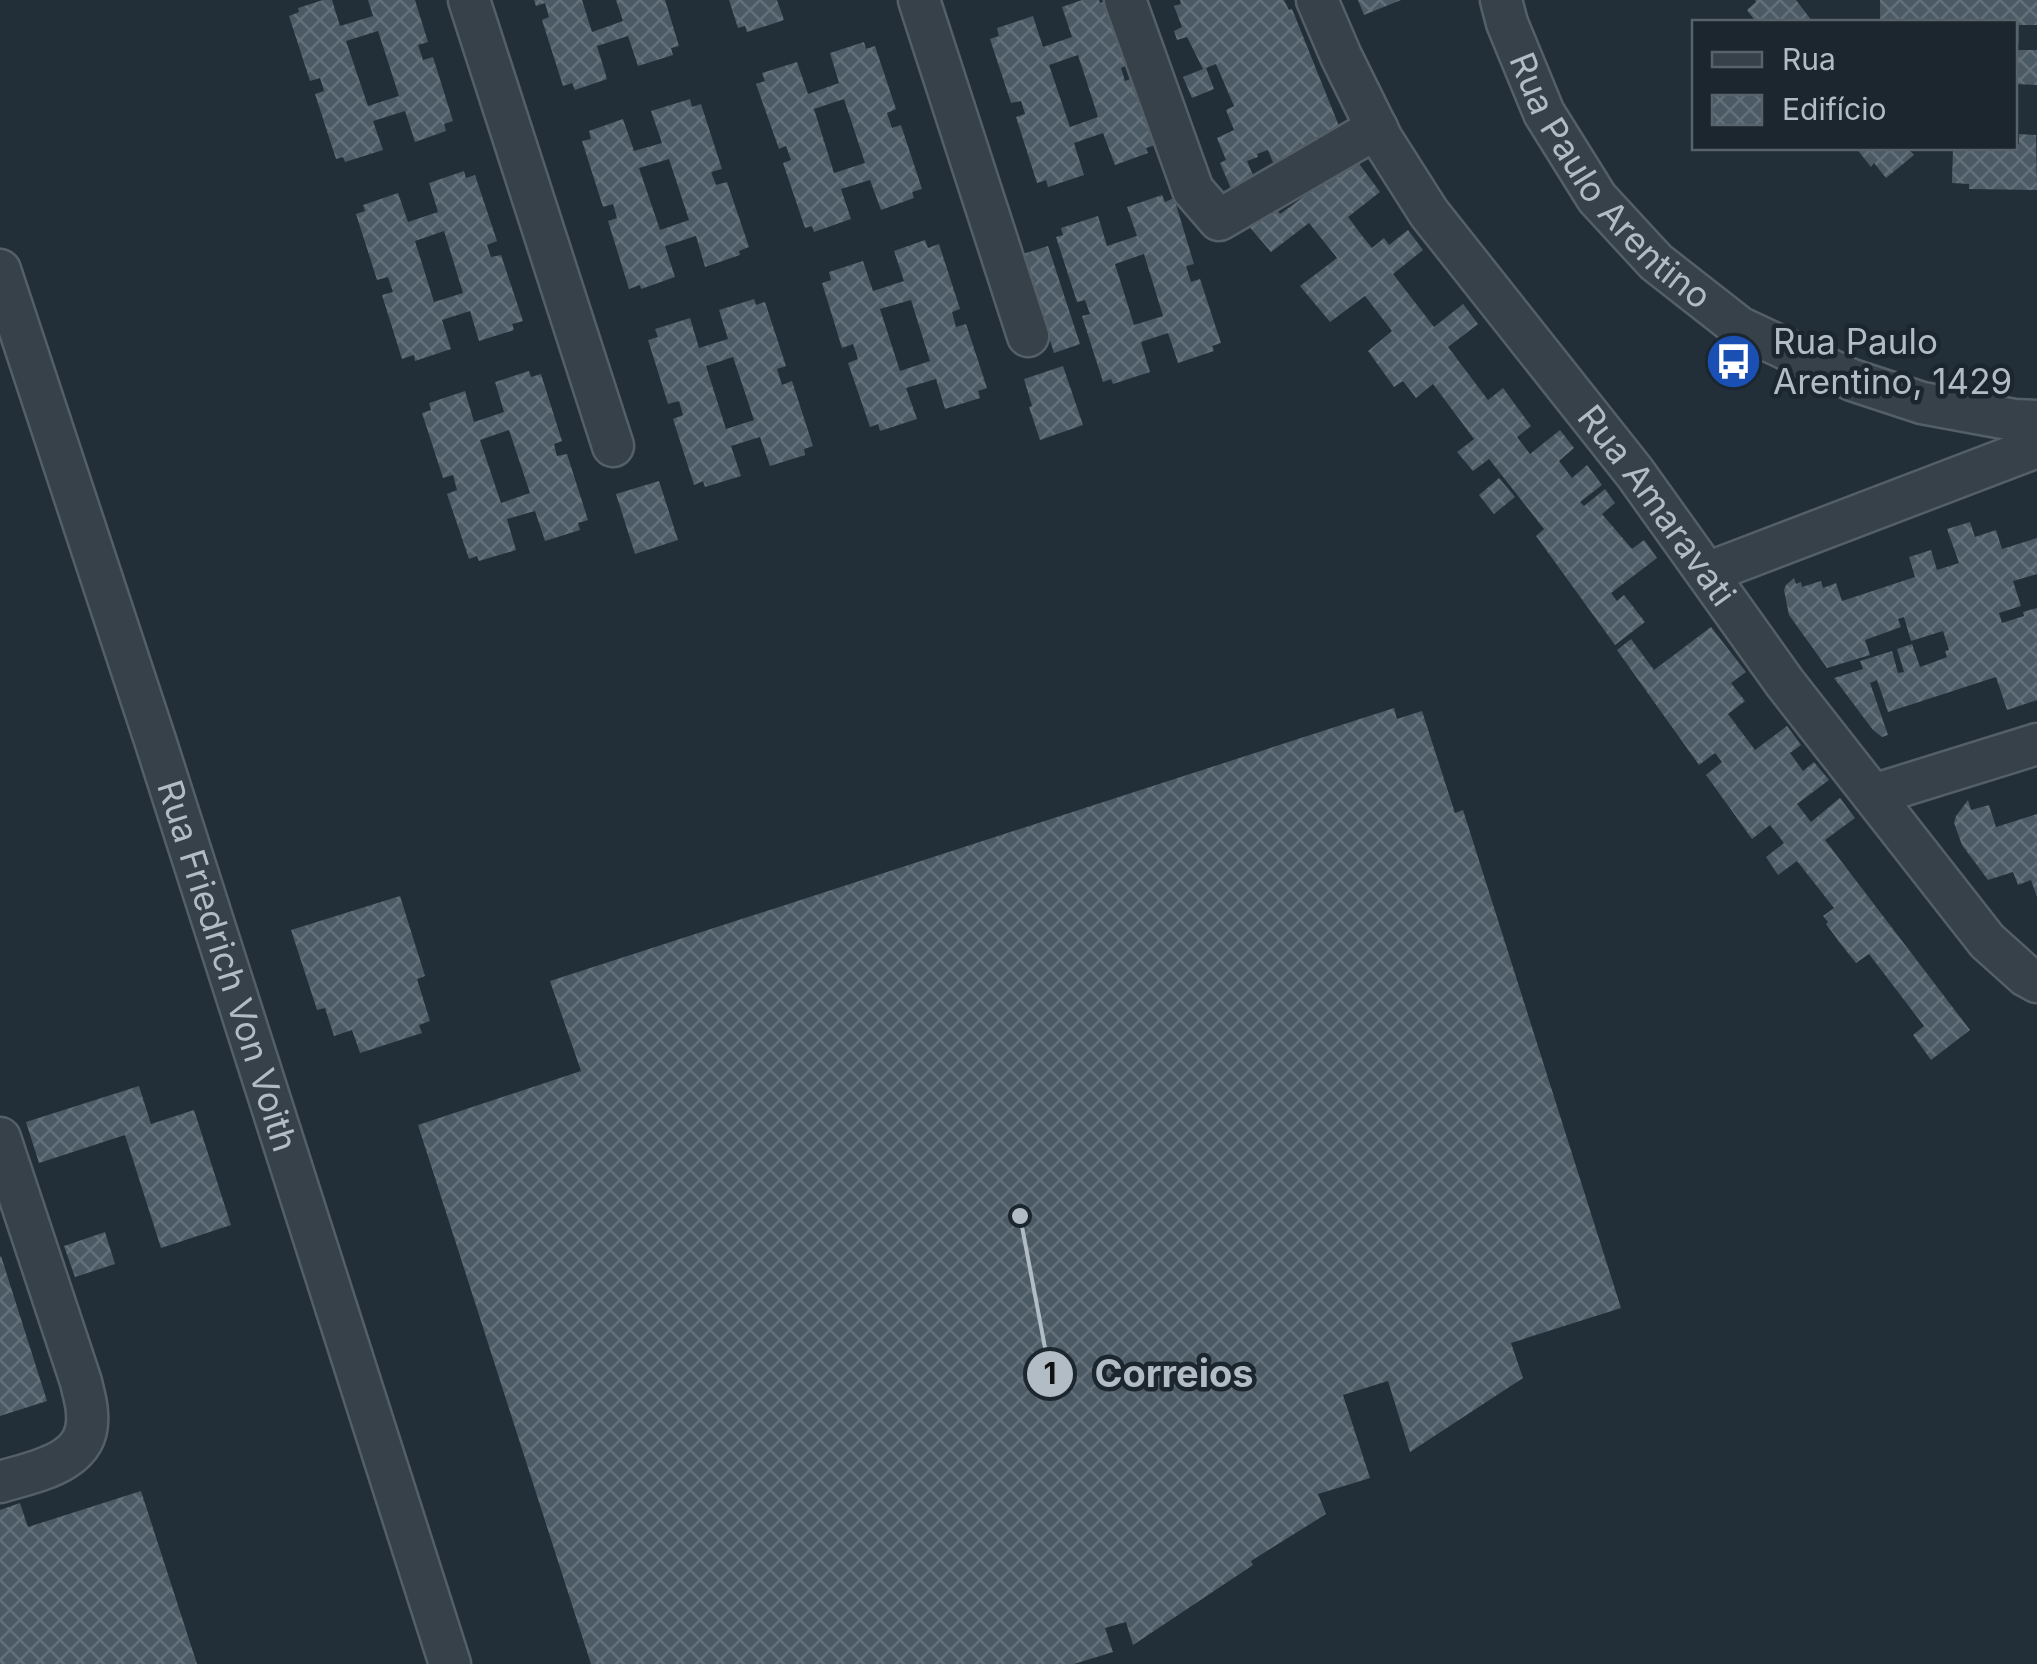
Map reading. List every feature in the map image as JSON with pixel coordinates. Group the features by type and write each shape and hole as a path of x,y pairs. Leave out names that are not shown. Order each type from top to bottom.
{"street":[{"path":"468,0 613,446"},
{"path":"920,0 1028,336"},
{"path":"1125,0 1193,190 1219,220 1377,128"},
{"name":"Rua Amaravati","path":"1317,0 1377,128 1428,212 1635,473 1785,683 1873,796 1987,940 2037,982"},
{"name":"Rua Paulo Arentino","path":"1501,0 1544,113 1597,198 1656,262 1739,327 1852,380 1922,403 2037,421"},
{"name":"Rua Friedrich Von Voith","path":"0,270 155,740 450,1664"},
{"path":"1707,573 2037,447"},
{"path":"1873,796 2037,744"},
{"path":"0,1138 81,1382 88,1417 83,1442 68,1459 0,1482"}],"building":[{"path":"332,0 340,26 373,16 368,0 415,0 428,42 418,45 423,60 433,57 453,121 444,124 446,131 415,142 405,111 373,121 383,150 345,162 343,157 336,159 315,94 324,91 320,78 310,81 289,16 299,12 298,8","holes":["378,31 399,96 368,106 346,41"]},
{"path":"534,0 582,0 592,32 623,21 616,0 665,0 679,46 671,48 673,55 638,66 628,36 597,46 607,79 575,90 572,83 563,86 542,20 549,17 545,3 536,6"},
{"path":"729,0 777,0 784,20 747,32 745,26 738,28"},
{"path":"1082,0 1109,0 1129,65 1121,68 1125,81 1133,78 1155,145 1146,148 1148,153 1115,165 1103,133 1074,143 1084,175 1048,187 1046,180 1037,183 1016,117 1025,114 1021,101 1011,103 990,39 999,36 997,28 1033,16 1043,47 1072,37 1062,7","holes":["1078,55 1098,117 1070,127 1049,65"]},
{"path":"1180,0 1284,0 1292,9 1345,141 1274,165 1268,150 1257,154 1258,157 1247,161 1258,187 1235,198 1220,163 1226,160 1217,138 1234,130 1226,110 1234,106 1216,64 1206,68 1214,89 1192,98 1183,77 1203,69 1187,37 1177,40 1174,31 1182,27 1174,6 1181,4"},
{"path":"1358,0 1401,0 1364,15"},
{"path":"1796,0 1811,20 1754,20 1747,10 1756,2"},
{"path":"1880,0 2037,0 2037,25 2019,25 2018,50 2037,50 2037,85 2017,84 2017,20 1880,20"},
{"path":"864,42 866,49 875,46 896,109 887,113 892,128 901,125 922,189 912,192 914,198 881,210 870,180 841,189 851,219 814,232 812,226 805,228 783,163 791,160 786,146 779,149 756,84 765,81 762,73 797,62 808,94 839,83 830,53","holes":["844,99 865,163 834,173 814,109"]},
{"path":"690,99 692,107 701,104 722,169 711,172 716,185 727,182 749,247 739,251 740,255 705,267 696,236 665,246 675,277 641,289 640,285 629,289 608,221 617,218 613,204 603,207 582,141 591,139 589,131 623,119 634,151 662,143 651,111","holes":["669,159 689,220 660,230 639,168"]},
{"path":"2019,134 2036,135 2037,190 1969,189 1969,184 1952,183 1953,150 2017,150"},
{"path":"1346,146 1380,192 1348,217 1363,237 1372,248 1384,238 1389,245 1408,230 1423,250 1393,274 1434,327 1463,304 1478,324 1448,347 1488,400 1503,388 1531,426 1517,437 1530,454 1560,430 1574,448 1559,461 1572,478 1587,465 1602,485 1580,502 1584,506 1605,489 1615,503 1602,514 1632,549 1644,540 1657,558 1611,593 1617,601 1624,595 1645,622 1615,645 1536,536 1544,529 1489,459 1473,471 1457,452 1474,439 1433,384 1416,398 1403,381 1394,387 1368,351 1392,331 1365,296 1330,322 1300,286 1337,258 1309,223 1271,252 1247,224 1273,204 1280,214 1313,190 1306,183"},
{"path":"1858,150 1909,150 1914,155 1886,178 1874,163 1871,167"},
{"path":"464,171 466,178 475,175 497,241 487,245 491,257 501,255 523,321 512,324 514,330 479,341 470,311 442,320 451,349 415,361 414,355 402,359 382,295 393,292 388,277 377,280 356,214 365,211 363,205 398,193 408,222 438,212 429,183","holes":["444,231 463,293 434,302 415,241"]},
{"path":"1162,195 1165,202 1174,198 1194,264 1186,266 1191,282 1200,279 1221,343 1212,346 1214,351 1178,363 1168,333 1141,342 1150,372 1113,384 1111,379 1103,382 1082,316 1090,314 1085,300 1077,302 1056,237 1063,235 1061,228 1098,216 1107,246 1137,236 1127,207","holes":["1144,254 1163,316 1134,325 1115,264"]},
{"path":"925,240 928,248 939,244 960,309 952,312 956,327 966,324 987,388 978,391 980,398 945,409 936,379 906,388 917,419 880,431 878,424 870,427 848,363 858,359 853,344 842,348 822,283 831,280 829,272 863,261 873,291 904,281 894,251","holes":["911,300 930,361 900,371 880,309"]},
{"path":"1048,246 1080,344 1054,353 1023,254"},
{"path":"754,299 756,305 765,302 786,366 777,369 782,385 792,381 813,446 804,449 805,455 770,466 760,437 731,446 741,476 705,487 703,481 694,485 673,419 683,415 679,401 668,404 648,340 658,337 655,329 690,318 699,348 728,339 719,310","holes":["733,357 754,420 726,429 706,366"]},
{"path":"1063,366 1083,425 1040,440 1024,379"},
{"path":"529,371 531,377 541,374 562,441 554,444 557,456 567,454 588,520 578,523 580,530 545,541 535,511 507,519 516,550 479,561 477,556 469,559 447,494 457,490 453,475 443,478 422,413 431,410 429,403 465,391 474,422 504,412 495,382","holes":["509,430 530,493 501,503 480,440"]},
{"path":"1499,478 1515,497 1494,514 1479,495"},
{"path":"659,481 678,540 635,554 616,494"},
{"path":"1970,522 1975,537 1996,530 2002,549 2037,538 2037,574 2013,581 2021,606 1999,613 2002,623 2037,608 2037,700 2007,710 1996,677 1888,712 1877,680 1870,683 1888,735 1882,737 1834,678 1863,669 1860,661 1892,651 1898,673 1904,672 1897,649 1912,644 1920,667 1947,657 1945,651 1949,650 1943,631 1911,641 1904,617 1898,619 1901,627 1865,640 1870,655 1827,668 1789,615 1786,585 1794,578 1802,587 1821,581 1823,588 1836,583 1842,601 1915,577 1909,557 1931,550 1937,570 1959,563 1947,529"},
{"path":"1711,627 1746,672 1731,683 1745,701 1728,714 1755,750 1787,726 1801,745 1790,753 1803,771 1814,762 1829,780 1797,804 1811,822 1840,798 1855,818 1825,840 1970,1030 1931,1060 1913,1035 1924,1026 1869,954 1856,963 1826,924 1823,916 1834,908 1797,861 1778,875 1766,857 1784,843 1770,825 1752,839 1706,775 1722,762 1715,753 1699,765 1617,650 1631,639 1654,670"},
{"path":"1394,708 1397,719 1422,711 1455,813 1463,810 1621,1308 1511,1343 1523,1378 1410,1452 1388,1381 1343,1395 1370,1478 1318,1494 1326,1514 1251,1561 1253,1565 1133,1645 1126,1622 1105,1628 1113,1652 1074,1664 591,1664 418,1125 581,1071 550,981"},
{"path":"1968,800 1971,810 1989,805 1996,827 2037,814 2037,897 2031,880 2018,885 2013,872 1988,880 1962,845 1954,823"},
{"path":"400,896 425,976 417,979 430,1021 419,1025 422,1033 360,1053 352,1030 334,1036 325,1008 317,1010 291,930"},
{"path":"139,1086 151,1124 194,1110 231,1225 161,1248 125,1135 39,1163 26,1122"},
{"path":"105,1232 115,1264 75,1277 64,1246"},
{"path":"0,1257 47,1401 0,1416"},
{"path":"141,1491 197,1664 0,1664 0,1510 20,1503 28,1527"}],"place":[{"name":"Rua Paulo Arentino, 1429","path":"1734,362"},
{"name":"Correios","path":"1020,1216"}]}
